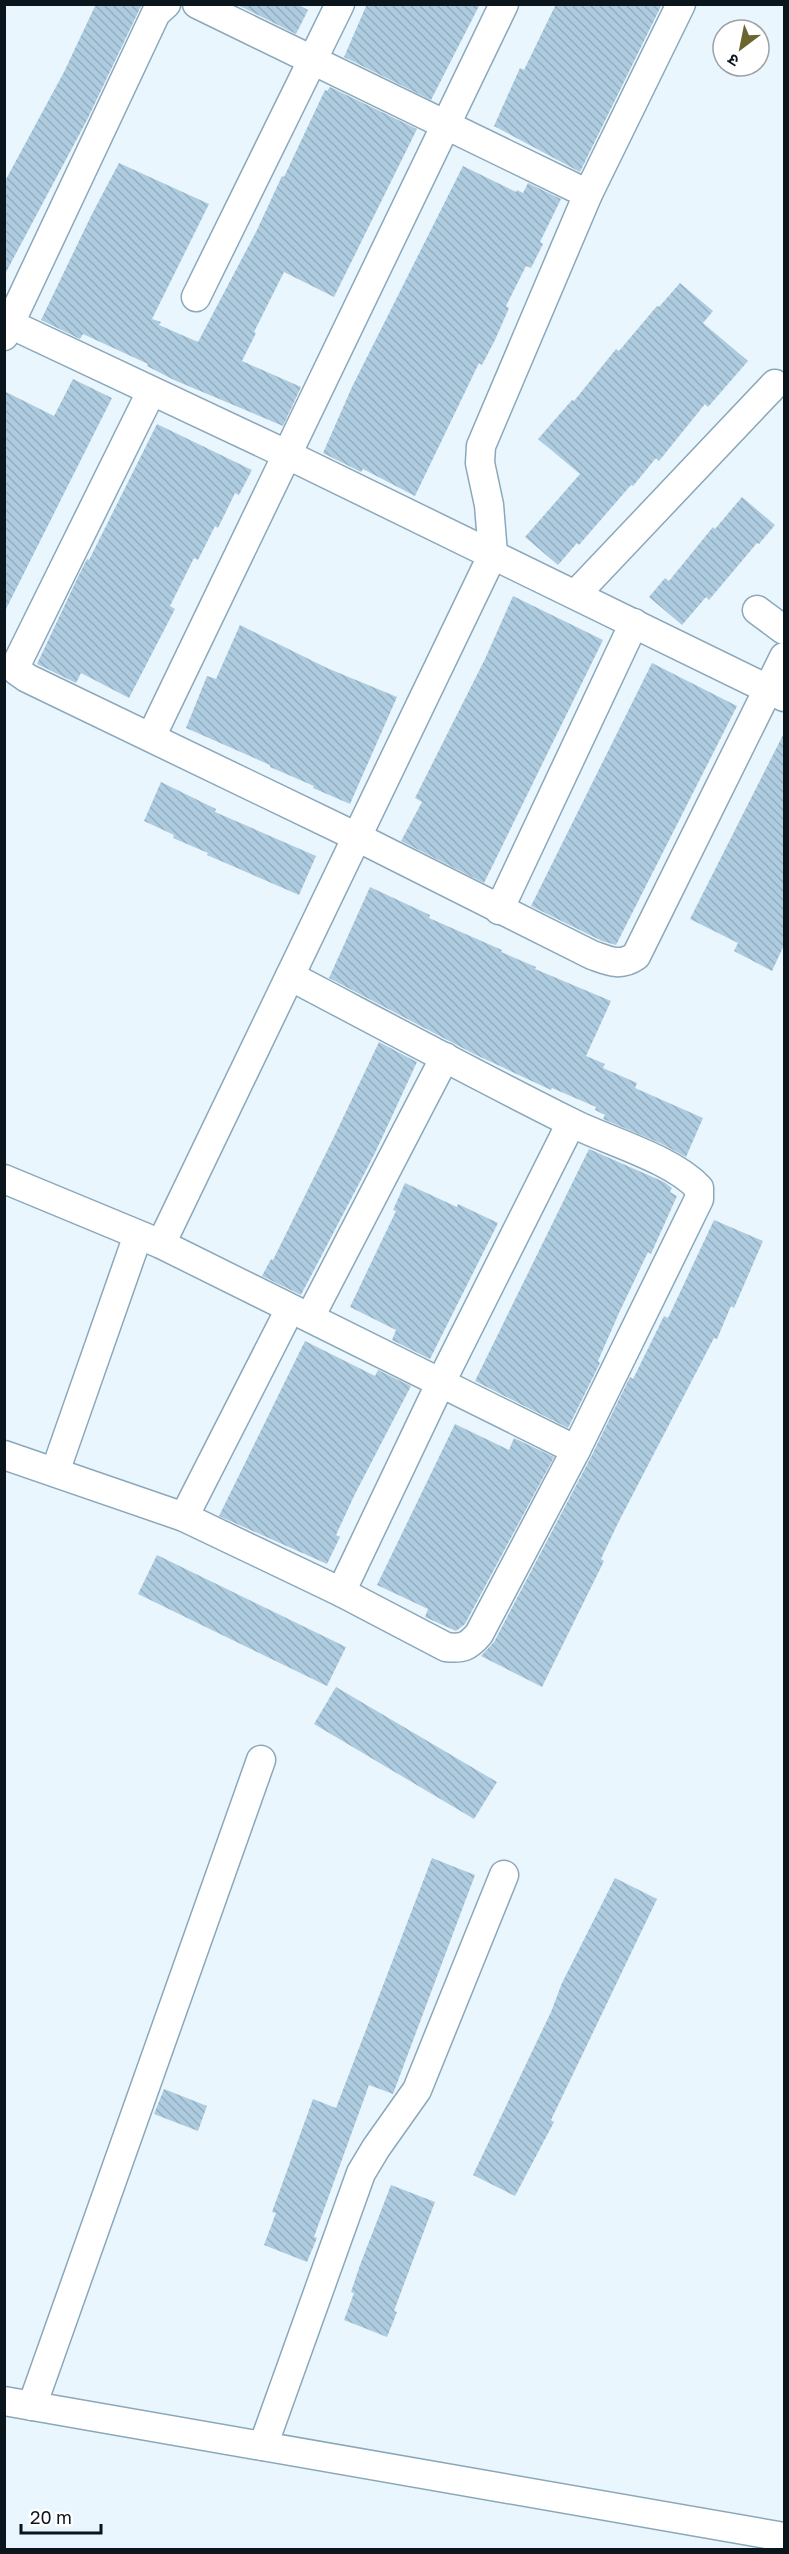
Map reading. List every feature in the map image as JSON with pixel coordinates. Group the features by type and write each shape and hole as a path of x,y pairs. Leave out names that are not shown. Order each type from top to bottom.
{"street":[{"path":"166,4 156,14 8,330 286,454 776,693"},
{"path":"197,4 588,194"},
{"path":"196,297 340,4"},
{"path":"151,737 504,4"},
{"path":"55,1472 149,1240 290,976 493,554 489,505 480,463 481,446 588,194 681,4"},
{"path":"576,594 775,384"},
{"path":"151,392 19,659 17,670 27,678 357,837 592,955 615,963 627,962 636,957 776,693 784,657"},
{"path":"757,610 784,630"},
{"path":"499,910 634,623"},
{"path":"4,1455 184,1517 341,1592 446,1647 461,1649 479,1634 576,1450 699,1199 699,1188 690,1178 627,1146 571,1123 290,976"},
{"path":"184,1517 445,1057"},
{"path":"341,1592 440,1384 571,1123"},
{"path":"4,1179 149,1240 576,1450"},
{"path":"32,2406 261,1760"},
{"path":"263,2446 361,2173 417,2090 504,1875"},
{"path":"4,2401 784,2537"}],"building":[{"path":"96,4 142,4 87,120 4,276 4,183 64,72"},
{"path":"236,4 297,4 308,10 296,34"},
{"path":"367,4 480,4 431,100 344,57"},
{"path":"556,4 662,4 580,172 494,126 520,68 524,70"},
{"path":"330,87 417,129 334,297 284,272 254,332 256,333 242,361 301,387 283,426 174,380 147,366 148,364 83,334 80,339 41,320 119,163 209,204 152,319 161,322 159,325 198,342 257,230 282,176 284,177 325,90 327,91"},
{"path":"463,166 516,192 517,190 523,193 528,183 561,199 540,242 543,244 531,268 526,266 506,306 509,308 495,340 482,365 479,363 415,496 363,469 361,472 323,453 352,387"},
{"path":"680,283 713,311 703,323 748,361 708,407 705,404 659,461 656,458 579,545 577,543 558,565 525,537 580,474 538,439 572,400 574,401 616,349 619,351"},
{"path":"73,379 112,398 4,613 4,391 54,416"},
{"path":"157,424 252,470 239,495 235,493 218,528 215,526 198,560 194,558 170,606 175,609 129,698 81,673 76,683 37,664 87,559 89,560"},
{"path":"742,497 775,525 709,600 706,597 682,625 649,597 665,578 669,581 713,527 715,529"},
{"path":"513,596 603,640 484,883 401,841 422,802 415,798 485,659"},
{"path":"240,625 327,668 397,697 350,804 186,728 207,676 216,679"},
{"path":"652,663 737,706 616,945 602,941 531,906"},
{"path":"784,733 784,945 772,971 734,951 738,943 690,919"},
{"path":"161,782 216,809 215,812 316,856 299,895 207,855 208,853 173,838 174,835 144,821"},
{"path":"370,887 430,915 429,918 502,950 501,952 536,967 535,969 611,1001 586,1056 605,1064 603,1068 637,1083 635,1088 703,1118 686,1157 662,1144 603,1119 605,1115 595,1110 596,1107 552,1088 551,1090 474,1054 329,978"},
{"path":"379,1042 417,1062 375,1153 301,1295 262,1276 271,1259 273,1260"},
{"path":"589,1149 664,1182 672,1188 670,1192 677,1196 651,1254 648,1252 619,1313 598,1361 600,1363 568,1428 475,1381"},
{"path":"405,1183 498,1223 430,1359 392,1340 396,1330 350,1307 396,1211 393,1210"},
{"path":"714,1220 763,1241 734,1308 731,1306 717,1339 714,1338 618,1523 601,1559 604,1561 542,1687 481,1656 494,1642 591,1457 630,1377 633,1379 664,1316 668,1318"},
{"path":"305,1341 375,1376 378,1370 411,1386 355,1494 336,1535 340,1537 327,1564 219,1516"},
{"path":"455,1424 509,1450 514,1438 554,1457 465,1624 456,1631 425,1617 428,1609 377,1585"},
{"path":"157,1555 346,1647 327,1686 138,1594"},
{"path":"336,1687 497,1782 474,1819 314,1724"},
{"path":"432,1858 475,1875 393,2094 369,2085 307,2262 264,2245 276,2213 272,2212 313,2099 336,2108"},
{"path":"615,1878 657,1899 551,2120 554,2122 515,2196 473,2175 551,2012 562,1983"},
{"path":"164,2089 207,2106 198,2131 154,2114"},
{"path":"391,2185 435,2202 394,2311 397,2312 387,2337 344,2320 354,2293 351,2292 360,2265"}]}
